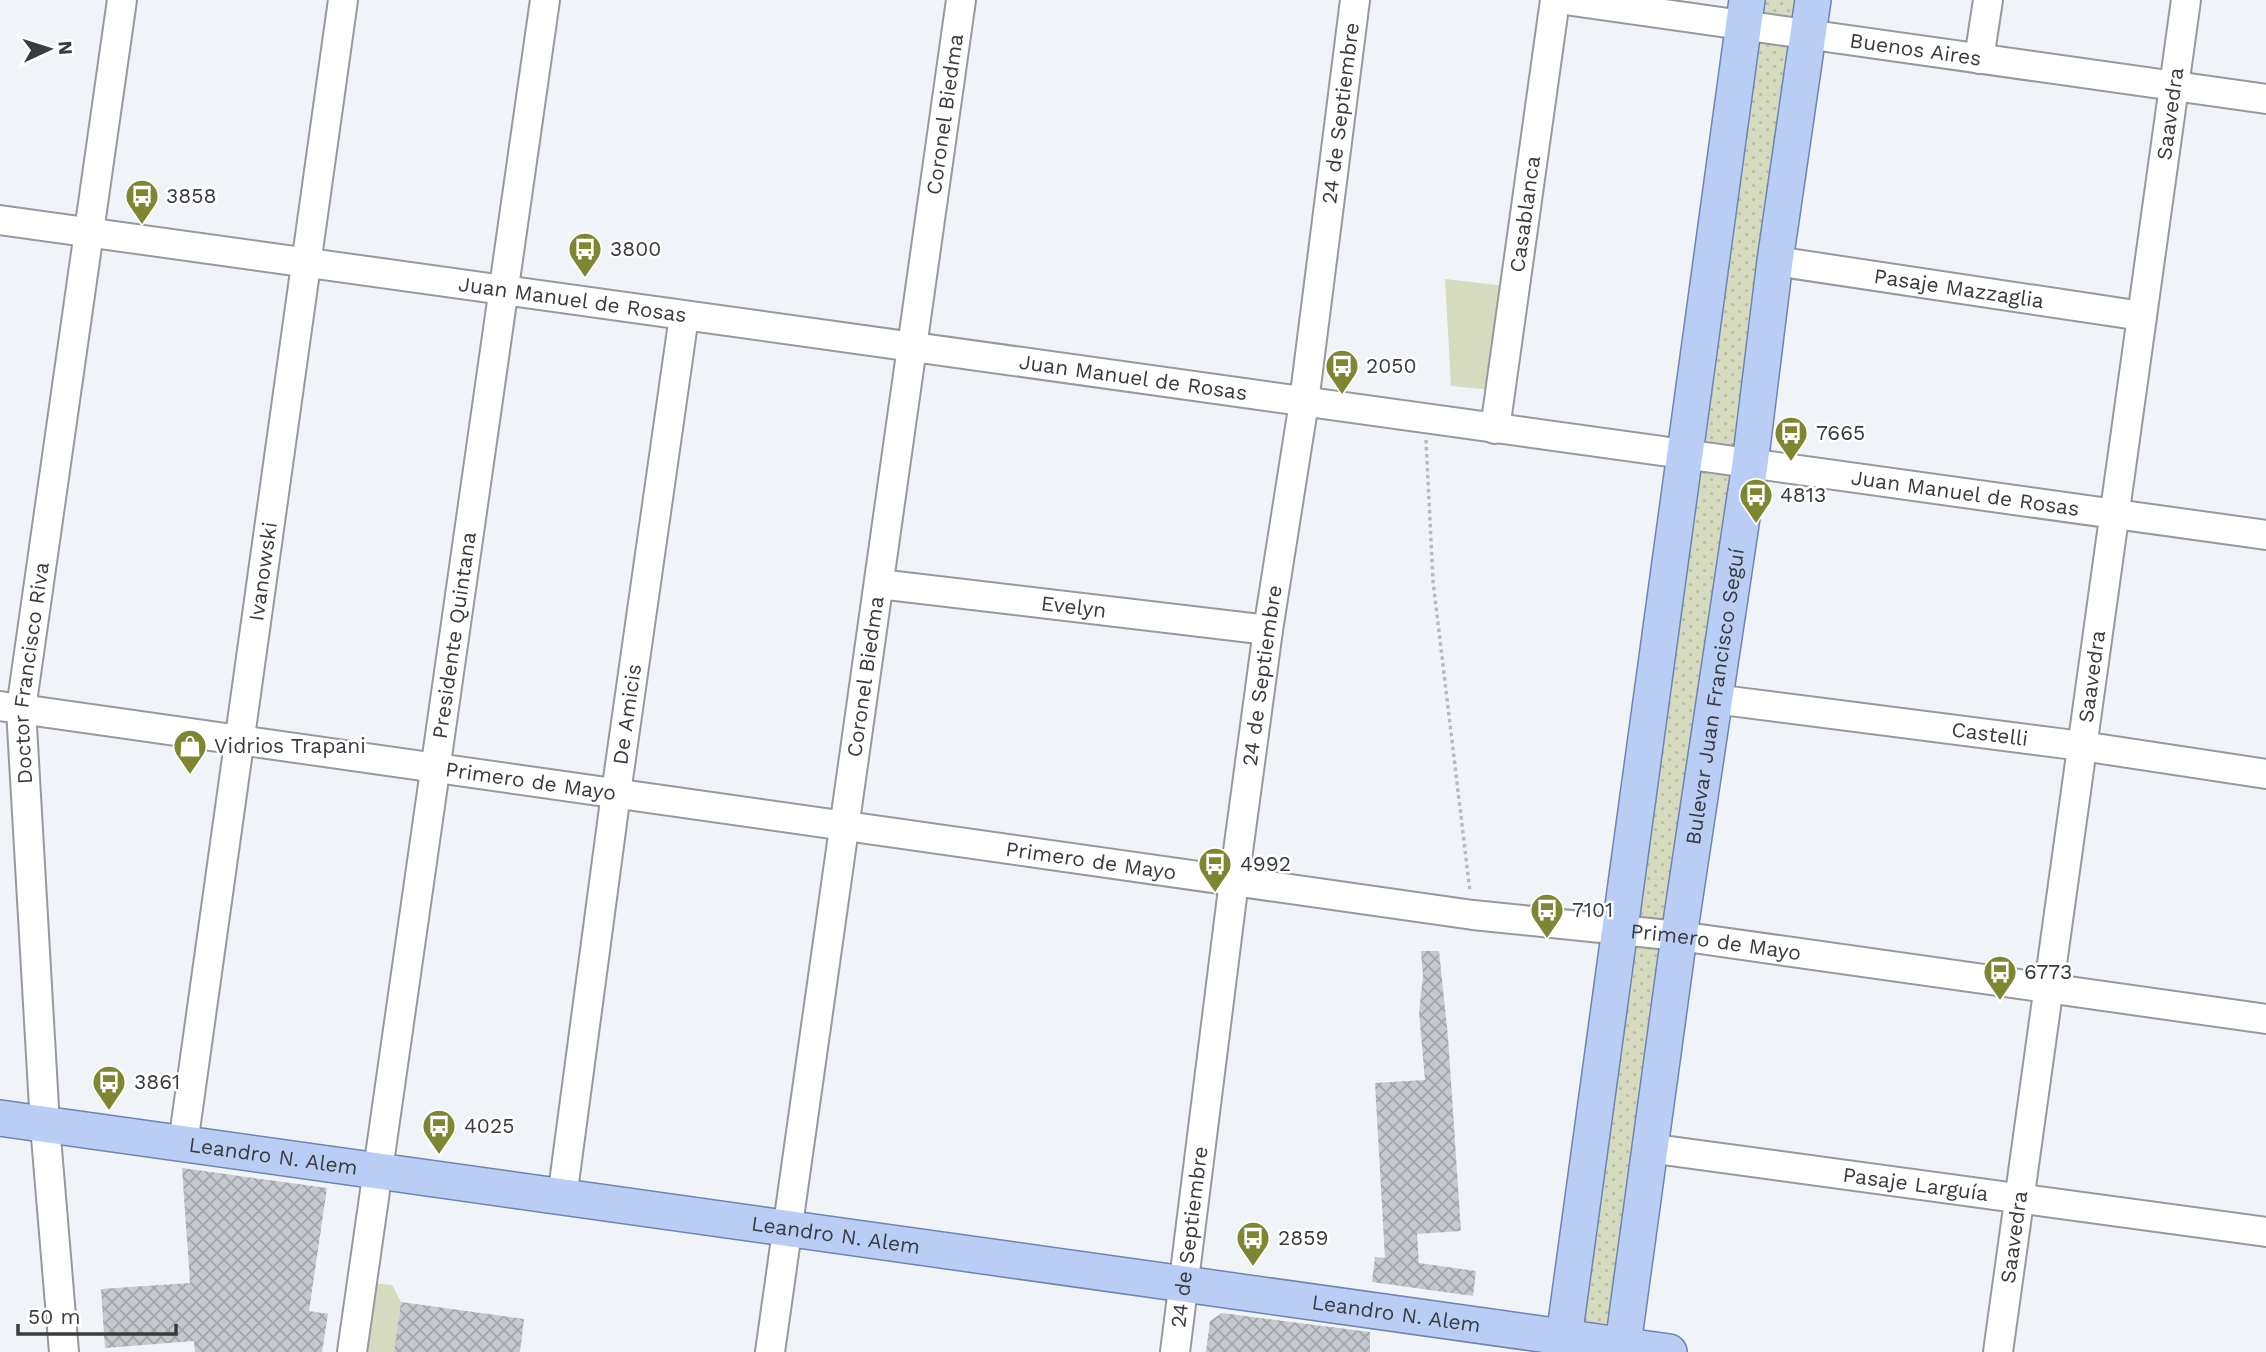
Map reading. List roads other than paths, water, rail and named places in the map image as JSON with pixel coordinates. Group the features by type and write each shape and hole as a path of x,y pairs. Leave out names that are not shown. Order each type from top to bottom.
{"main road":[{"name":"Bulevar Juan Francisco Seguí","path":"1623,1348 1648,1148 1750,464 1775,261 1813,0"},
{"path":"1563,1345 1745,13"},
{"name":"Leandro N. Alem","path":"0,1118 1184,1285 1563,1345 1669,1352"}],"street":[{"name":"Doctor Francisco Riva","path":"64,1352 10,707 89,232 122,0"},
{"name":"Ivanowski","path":"183,1144 342,0"},
{"name":"Presidente Quintana","path":"352,1352 545,0"},
{"name":"Coronel Biedma","path":"770,1352 961,0"},
{"name":"24 de Septiembre","path":"1175,1352 1234,881 1268,630 1304,402 1355,0"},
{"name":"Casablanca","path":"1495,429 1555,0"},
{"name":"Buenos Aires","path":"1565,0 1745,13 1808,34 2266,99"},
{"path":"1979,58 1988,0"},
{"name":"Saavedra","path":"1998,1352 2186,0"},
{"name":"Juan Manuel de Rosas","path":"0,220 2266,535"},
{"name":"Pasaje Mazzaglia","path":"1775,261 2142,316"},
{"name":"De Amicis","path":"562,1198 684,316"},
{"name":"Evelyn","path":"878,584 1268,630"},
{"name":"Castelli","path":"1714,699 2082,746 2266,774"},
{"name":"Primero de Mayo","path":"10,707 1473,915 1679,936 2266,1019"},
{"name":"Pasaje Larguía","path":"1648,1148 2266,1232"}],"place":[{"name":"3858","path":"142,226"},
{"name":"3800","path":"585,279"},
{"name":"2050","path":"1342,396"},
{"name":"7665","path":"1791,463"},
{"name":"4813","path":"1756,525"},
{"name":"Vidrios Trapani","path":"190,776"},
{"name":"4992","path":"1215,894"},
{"name":"7101","path":"1547,940"},
{"name":"6773","path":"2000,1002"},
{"name":"3861","path":"109,1112"},
{"name":"4025","path":"439,1156"},
{"name":"2859","path":"1253,1268"}]}
